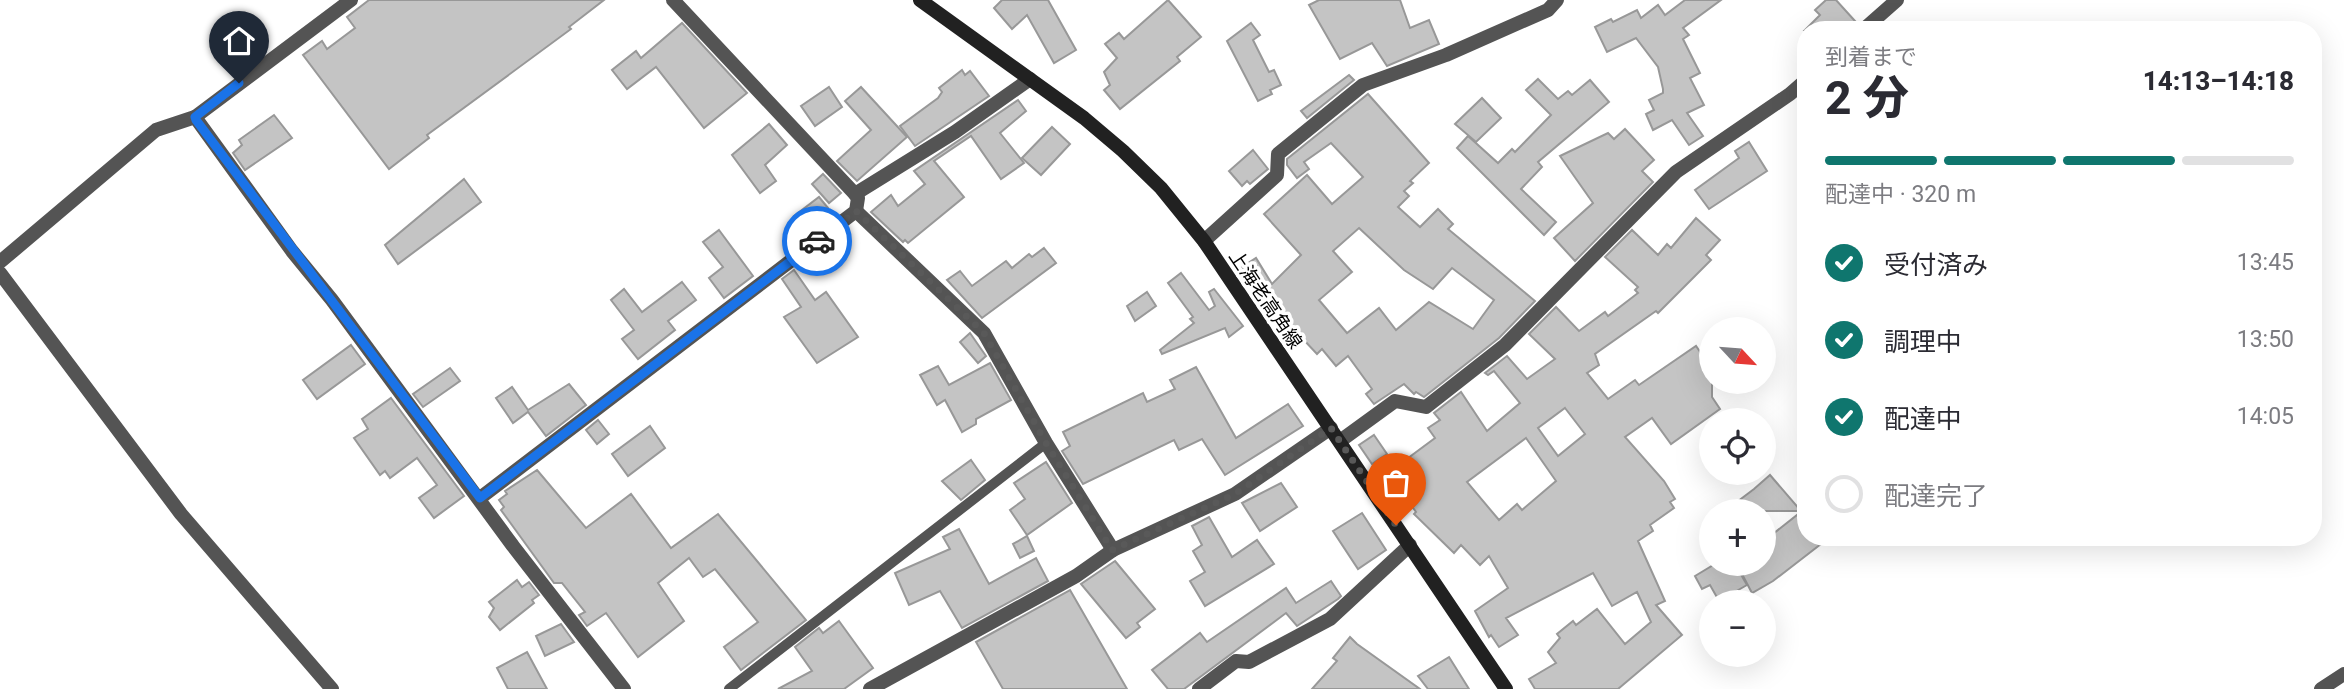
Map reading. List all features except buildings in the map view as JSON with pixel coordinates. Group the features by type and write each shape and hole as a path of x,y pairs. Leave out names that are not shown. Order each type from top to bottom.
{"main road":[{"name":"上海老高角線","path":"920,0 1030,79 1123,151 1161,188 1204,241 1506,689"}],"street":[{"path":"0,262 156,130 195,117 351,0"},
{"path":"480,498 856,211 858,198 855,194 673,0"},
{"path":"1204,241 1277,175 1278,154 1363,85 1446,55 1548,10 1557,0"},
{"path":"1873,21 1897,0"},
{"path":"855,194 955,132 1030,79"},
{"path":"1340,442 1395,401 1426,407 1505,345 1676,172 1797,86"},
{"path":"195,117 292,251 332,300 624,689"},
{"path":"856,211 984,333 1046,443 1112,550"},
{"path":"0,273 181,514 332,689"},
{"path":"870,689 1076,576 1112,550 1235,494 1331,428"},
{"path":"1199,689 1236,660 1249,662 1330,618 1410,545"},
{"path":"2321,689 2344,674"}],"lane":[{"path":"729,689 1046,443"}],"way so far":[{"path":"817,241 856,211 984,333 1046,443 1112,550 1235,494 1331,428 1396,525"}],"route":[{"path":"239,83 195,117 196,120 480,498 817,241"}]}
